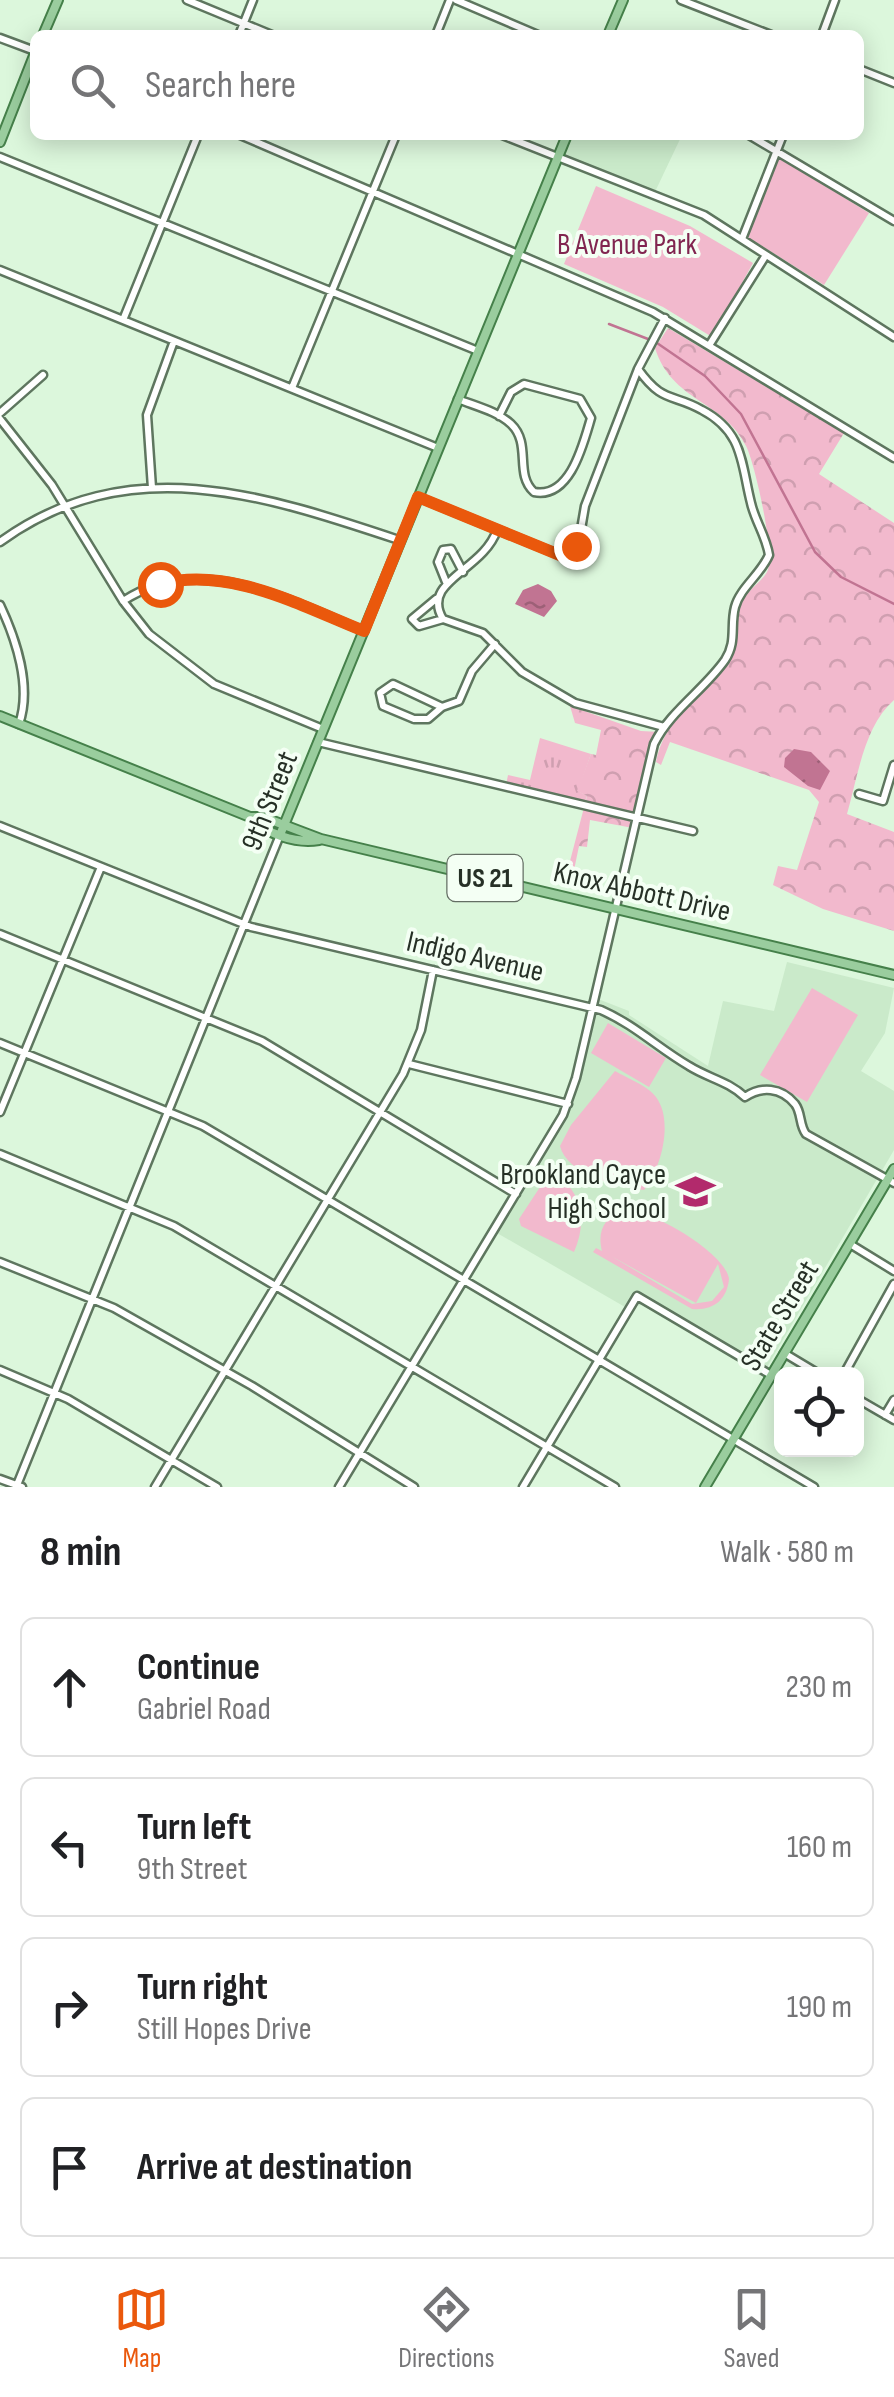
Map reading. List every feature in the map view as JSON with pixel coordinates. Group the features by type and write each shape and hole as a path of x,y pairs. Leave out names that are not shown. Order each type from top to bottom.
{"main road":[{"path":"45,30 58,0"},
{"path":"610,30 622,0"},
{"path":"0,142 30,65"},
{"name":"9th Street","path":"280,834 564,140"},
{"name":"Knox Abbott Drive","path":"0,716 250,817 284,824 320,839 894,975"},
{"name":"Knox Abbott Drive","path":"250,817 259,826 280,834 306,842 320,839"},
{"name":"State Street","path":"706,1487 891,1181 894,1169"}],"street":[{"path":"187,0 260,30"},
{"path":"241,30 253,0"},
{"path":"438,30 453,0 478,4 528,30"},
{"path":"682,0 758,30"},
{"path":"824,30 835,0"},
{"path":"0,38 30,50"},
{"path":"864,71 894,83"},
{"path":"123,320 196,140"},
{"path":"252,140 666,318 894,458"},
{"path":"292,388 394,140"},
{"path":"514,140 704,216 894,337"},
{"path":"760,140 894,222"},
{"path":"742,240 781,140"},
{"path":"0,157 478,351"},
{"path":"710,344 766,255"},
{"path":"0,270 438,448"},
{"path":"418,497 562,556 576,546 585,506 638,368 666,318"},
{"path":"152,488 147,415 174,341"},
{"path":"339,1487 568,1104 654,744 664,727 728,655 734,639 735,606 762,574 769,555 751,505 747,469 737,441 698,408 662,395 638,368"},
{"path":"43,375 0,416 68,508 123,601 149,634 204,678 323,729"},
{"path":"458,399 499,416 518,434 527,486 543,494 562,484 591,418 580,399 524,384 510,392 499,416"},
{"path":"0,542 96,497 152,488 245,493 399,540"},
{"path":"496,530 486,553 446,582 437,598 412,618 419,626 443,619 474,628 522,672 563,696 664,727"},
{"path":"446,582 438,562 444,550 452,549 463,572"},
{"path":"123,601 174,580 237,584 364,631"},
{"path":"437,598 443,619"},
{"path":"0,605 20,666 23,713 19,724"},
{"path":"442,706 393,684 380,693 384,706 414,719 428,719 442,706 459,701 472,671 495,644"},
{"path":"318,742 693,831"},
{"path":"859,794 883,801 894,765"},
{"name":"Indigo Avenue","path":"0,826 244,924 592,1007 636,1027 686,1065 729,1084 744,1097 758,1089 772,1089 796,1106 806,1134 891,1181"},
{"name":"9th Street","path":"20,1486 128,1206 280,834"},
{"path":"0,1112 101,866"},
{"path":"0,934 262,1041 516,1194"},
{"path":"156,1487 408,1064 433,970"},
{"path":"0,1043 168,1110 328,1199 814,1487"},
{"path":"408,1064 568,1104"},
{"path":"0,1154 174,1226 615,1487"},
{"path":"850,1244 894,1271"},
{"path":"0,1262 92,1298 226,1372 414,1487"},
{"path":"848,1367 894,1284"},
{"path":"523,1487 636,1296 771,1375"},
{"path":"784,1353 807,1367"},
{"path":"0,1370 54,1392 217,1487"},
{"path":"885,1414 894,1400"},
{"path":"864,1402 894,1420"},
{"path":"0,1479 20,1486"}],"shaded area":[{"path":"564,140 680,140 653,196 555,157"},
{"name":"Brookland Cayce High School","path":"787,962 894,988 885,1033 861,1071 894,1091 894,1150 763,1374 642,1305 625,1307 497,1233 569,1111 598,999 629,1011 629,1015 708,1066 723,1001 774,1011"}],"green space":[{"path":"777,156 869,213 824,285 746,236"},
{"name":"B Avenue Park","path":"596,186 690,226 753,263 712,337 663,307 564,264"},
{"path":"668,328 844,433 819,474 894,523 894,700 869,737 847,814 894,832 894,931 823,909 773,885 778,866 797,870 819,802 809,790 670,742 661,765 656,762 673,723 726,664 733,649 742,602 767,572 769,563 763,510 746,446 725,419 685,390 663,366 655,348"},
{"path":"570,706 641,731 660,732 633,828 590,820 587,847 579,846 573,875 594,880 591,889 564,884 587,796 577,791 591,754 596,755 601,730 575,723"},
{"path":"540,738 591,754 578,791 587,796 584,804 506,785 508,775 530,780"},
{"path":"812,988 858,1015 807,1102 760,1075"},
{"path":"608,1023 666,1058 649,1087 591,1053"},
{"path":"615,1071 648,1089 656,1097 664,1119 663,1145 656,1170 644,1190 583,1172 560,1146 571,1125"},
{"path":"555,1173 572,1190 580,1209 574,1252 521,1226 519,1219 542,1184"},
{"path":"634,1211 649,1216 684,1234 715,1257 729,1279 718,1303 692,1309 593,1252 596,1248 602,1251 601,1232 616,1213","holes":["611,1256 696,1303 718,1264 724,1287 712,1301 692,1304"]}],"water":[{"path":"538,584 551,591 557,601 544,617 515,604 523,590"},
{"path":"794,749 811,752 830,771 820,790 808,786 784,767 785,758"}],"waterway":[{"path":"609,324 648,339"},
{"path":"657,343 705,376 741,414 815,552 841,577 894,604"}],"place":[{"name":"Brookland Cayce High School","path":"696,1192"}],"route":[{"path":"160,584 182,579 237,584 364,631 418,497 562,556 576,546"}]}
